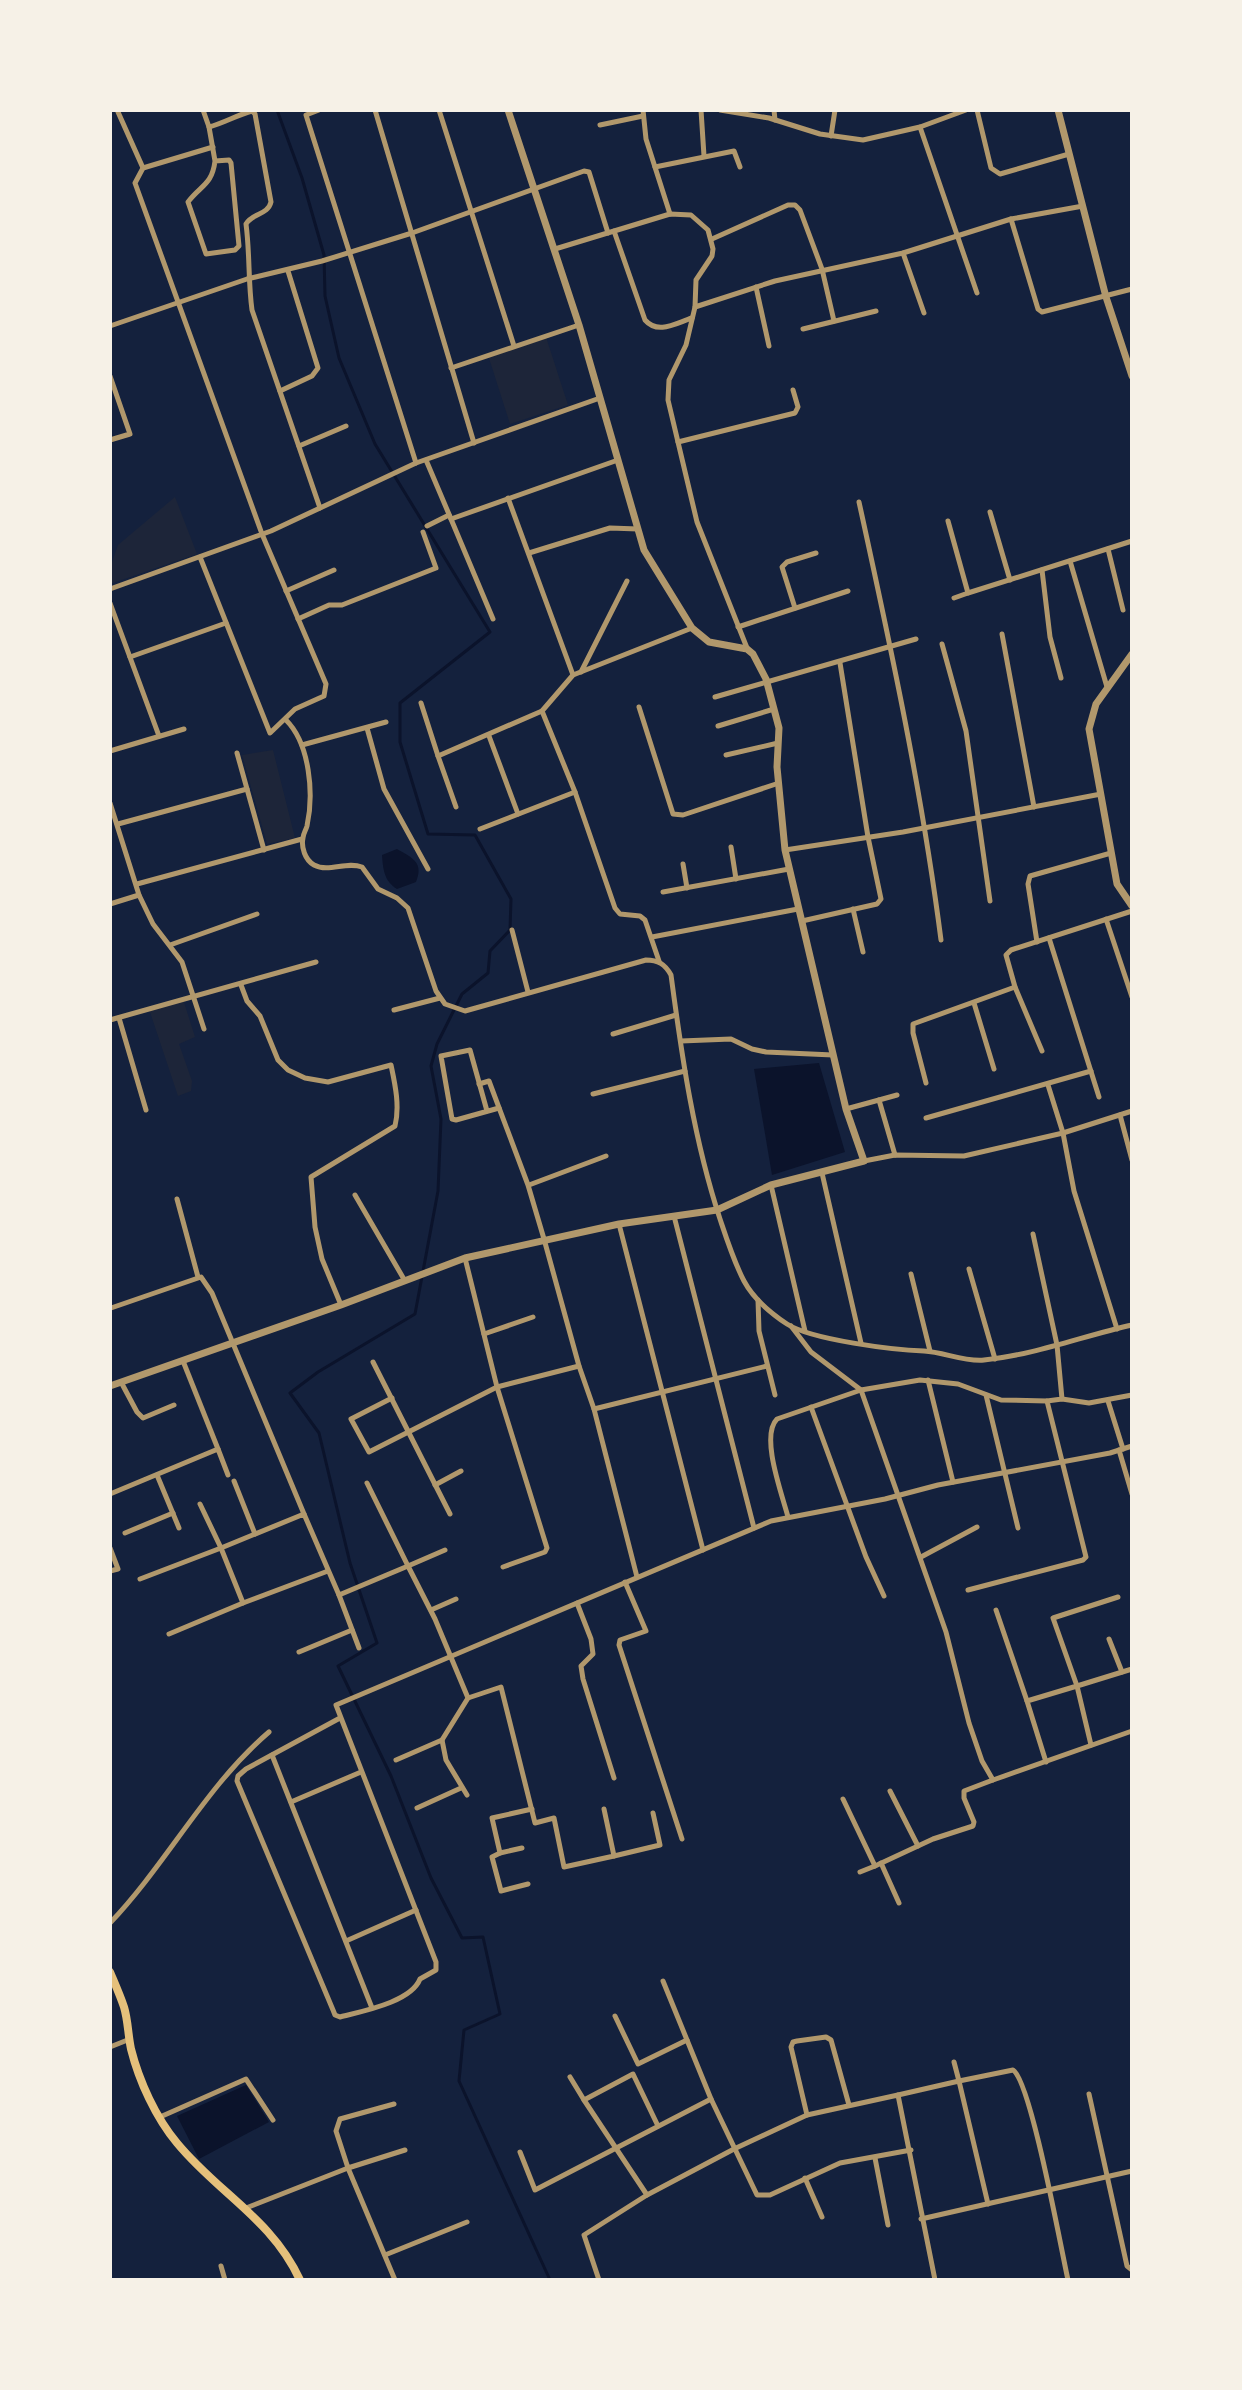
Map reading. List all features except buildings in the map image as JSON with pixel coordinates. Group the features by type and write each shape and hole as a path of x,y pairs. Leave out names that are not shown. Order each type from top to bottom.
{"main road":[{"path":"110,1972 125,2008 130,2039 144,2084 175,2142 272,2234 300,2280"}],"street":[{"path":"203,110 213,147 213,174 207,185 188,202 206,254 237,250 239,246 231,163 229,160 215,161"},
{"path":"319,110 305,112 416,463"},
{"path":"375,110 474,443"},
{"path":"439,110 514,346"},
{"path":"508,110 579,325 644,550 692,628 709,642 747,649"},
{"path":"701,110 704,156"},
{"path":"720,110 775,120 831,136 863,140 920,127 966,110"},
{"path":"774,110 775,120"},
{"path":"831,136 835,110"},
{"path":"977,110 994,172 1000,174 1069,154"},
{"path":"1058,110 1106,297 1132,376"},
{"path":"119,111 143,168"},
{"path":"209,127 252,111 259,126 271,202 267,210 246,224 250,259 247,279 252,310 320,508"},
{"path":"600,125 643,113 646,139 670,214"},
{"path":"920,127 977,293"},
{"path":"200,557 270,733 295,709 324,696 326,684 262,534 135,183 143,168 213,147"},
{"path":"655,167 734,151 740,167"},
{"path":"110,326 247,279 288,271 412,233 588,171 645,320 649,325 661,328 693,318"},
{"path":"712,239 788,205 795,205 800,210 822,269 834,321"},
{"path":"695,307 822,269 903,253 1011,219 1083,206"},
{"path":"555,249 680,213 691,215 701,222 712,239 712,256 700,271 695,285 695,307 686,345 667,390 697,522 747,649 753,654 766,683 779,728 779,783 785,850 846,1109 864,1161"},
{"path":"1011,219 1038,309 1042,312 1132,289"},
{"path":"903,253 924,313"},
{"path":"280,391 312,376 318,368 288,271"},
{"path":"756,287 769,346"},
{"path":"803,329 876,311"},
{"path":"450,368 579,325"},
{"path":"110,376 130,434 110,440"},
{"path":"678,442 795,413 798,407 793,390"},
{"path":"110,589 262,534 416,463 601,398"},
{"path":"299,446 346,426"},
{"path":"426,460 493,619"},
{"path":"427,526 618,460"},
{"path":"508,498 573,675"},
{"path":"859,502 926,828 941,940"},
{"path":"990,512 1010,580"},
{"path":"948,521 968,593"},
{"path":"529,553 610,528 639,529"},
{"path":"298,619 436,568 423,532"},
{"path":"954,598 1132,541"},
{"path":"1108,549 1123,610"},
{"path":"795,608 782,567 787,562 816,553"},
{"path":"1070,561 1107,687"},
{"path":"286,591 334,570"},
{"path":"1042,570 1050,637 1061,678"},
{"path":"580,673 627,581"},
{"path":"738,627 848,591"},
{"path":"110,603 159,736"},
{"path":"130,657 226,623"},
{"path":"438,756 542,711 573,675 692,628"},
{"path":"1002,634 1034,807"},
{"path":"715,697 916,639"},
{"path":"942,644 966,731 990,901"},
{"path":"1042,1051 1015,987 1006,955 1011,950 1132,908 1117,884 1089,729 1096,704 1132,654"},
{"path":"801,921 877,904 881,899 840,663"},
{"path":"421,703 456,807"},
{"path":"639,707 673,814 683,815 779,783"},
{"path":"718,726 774,709"},
{"path":"542,711 575,792 615,908 620,914 643,917 659,962 671,975 695,1132 717,1210 745,1283 758,1299 791,1326 811,1352 861,1390 946,1632 969,1723 982,1761 993,1780"},
{"path":"286,720 302,745 309,788 307,827 302,839 306,858 314,865 327,868 352,864 362,867 378,889 402,901 408,908 440,998 451,1007 465,1011 646,960 659,962"},
{"path":"302,745 386,722"},
{"path":"367,728 384,789 428,869"},
{"path":"110,751 184,729"},
{"path":"489,736 518,814"},
{"path":"726,755 778,743"},
{"path":"237,753 264,850"},
{"path":"118,824 247,789"},
{"path":"480,829 575,792"},
{"path":"785,850 926,828 1101,794"},
{"path":"110,803 139,895 153,924 182,962 204,1029"},
{"path":"137,884 302,839"},
{"path":"731,847 736,879"},
{"path":"1037,942 1028,884 1030,876 1111,853"},
{"path":"683,864 687,888"},
{"path":"663,892 789,869"},
{"path":"110,904 139,895"},
{"path":"652,937 798,909"},
{"path":"853,909 863,952"},
{"path":"170,945 257,914"},
{"path":"1106,919 1132,997"},
{"path":"512,930 528,992"},
{"path":"1049,938 1099,1097"},
{"path":"110,1020 316,962"},
{"path":"244,984 247,1001 260,1016 283,1065 305,1078 328,1082 391,1065 398,1118 395,1126 311,1177 315,1227 322,1259 341,1305"},
{"path":"926,1083 913,1024 1015,987"},
{"path":"394,1010 440,998"},
{"path":"974,1003 994,1069"},
{"path":"613,1034 676,1015"},
{"path":"119,1018 146,1110"},
{"path":"681,1041 731,1039 766,1052 833,1055"},
{"path":"487,1111 470,1050 441,1056 452,1119 487,1111 499,1108"},
{"path":"593,1094 686,1071"},
{"path":"926,1118 1091,1071"},
{"path":"479,1084 489,1081 528,1185 594,1409 637,1577"},
{"path":"1048,1085 1063,1133 1074,1191 1117,1329"},
{"path":"846,1109 897,1095"},
{"path":"879,1100 895,1155"},
{"path":"110,1386 465,1258 619,1224 717,1210 771,1185 864,1161 895,1155 964,1156 1063,1133 1132,1111"},
{"path":"1120,1115 1132,1160"},
{"path":"528,1185 606,1156"},
{"path":"822,1173 861,1343"},
{"path":"771,1185 805,1331"},
{"path":"355,1195 405,1282"},
{"path":"177,1199 198,1277"},
{"path":"674,1216 754,1528"},
{"path":"619,1224 703,1550"},
{"path":"1033,1234 1057,1345 1062,1399"},
{"path":"465,1258 497,1387 547,1548 545,1552 503,1567"},
{"path":"969,1269 995,1359"},
{"path":"911,1274 930,1351"},
{"path":"110,1307 201,1277 212,1293 359,1648"},
{"path":"758,1299 758,1325 775,1395"},
{"path":"484,1334 533,1317"},
{"path":"791,1326 861,1343 899,1350 930,1351 979,1361 1132,1325"},
{"path":"183,1361 228,1475"},
{"path":"373,1362 450,1514"},
{"path":"392,1398 358,1414 352,1422 369,1452 497,1387 579,1366"},
{"path":"594,1409 767,1366"},
{"path":"928,1380 953,1482"},
{"path":"788,1517 771,1450 770,1432 777,1419 861,1390 928,1380 958,1384 1001,1400 1062,1399 1089,1403 1132,1395"},
{"path":"121,1382 143,1418 174,1405"},
{"path":"986,1394 1018,1528"},
{"path":"968,1590 1085,1558 1085,1547 1047,1401"},
{"path":"1108,1401 1132,1494"},
{"path":"811,1407 847,1507 884,1596"},
{"path":"340,1718 246,1769 237,1781 335,2015 340,2017 411,1992 416,1989 420,1979 436,1970 434,1955 336,1705 754,1528 788,1517 1132,1446"},
{"path":"110,1494 218,1449"},
{"path":"435,1485 461,1471"},
{"path":"157,1475 179,1528"},
{"path":"234,1481 255,1534"},
{"path":"367,1483 431,1610 468,1698"},
{"path":"200,1504 243,1603"},
{"path":"125,1533 173,1513"},
{"path":"140,1579 304,1514"},
{"path":"921,1557 977,1527"},
{"path":"110,1548 118,1569 110,1571"},
{"path":"339,1595 445,1550"},
{"path":"169,1634 328,1571"},
{"path":"625,1582 646,1631 620,1640 619,1645 682,1839"},
{"path":"1091,1745 1077,1686 1053,1618 1118,1597"},
{"path":"431,1610 456,1599"},
{"path":"577,1603 593,1646 593,1654 581,1666 583,1679 614,1778"},
{"path":"996,1610 1046,1762"},
{"path":"299,1652 352,1630"},
{"path":"1109,1639 1122,1672"},
{"path":"1027,1701 1132,1669"},
{"path":"396,1760 442,1740 468,1698 501,1687 535,1823 554,1818 564,1867 660,1845 653,1813"},
{"path":"860,1872 973,1826 964,1791 1132,1731"},
{"path":"110,1923 165,1859 219,1781 269,1732"},
{"path":"442,1740 446,1760 467,1795"},
{"path":"272,1755 372,2008"},
{"path":"291,1802 361,1772"},
{"path":"417,1808 461,1788"},
{"path":"890,1791 918,1846"},
{"path":"843,1799 899,1903"},
{"path":"500,1853 492,1818 532,1809"},
{"path":"604,1809 614,1856"},
{"path":"522,1848 492,1857 501,1891 528,1884"},
{"path":"346,1941 416,1910"},
{"path":"663,1981 711,2099 754,2192 761,2197 840,2163 911,2150"},
{"path":"615,2016 638,2064 687,2040"},
{"path":"807,2115 791,2047 797,2041 826,2037 831,2040 849,2105"},
{"path":"110,2047 130,2039"},
{"path":"954,2062 988,2204"},
{"path":"599,2280 584,2235 647,2195 734,2149 807,2115 1013,2070 1017,2072 1035,2131 1068,2280"},
{"path":"584,2100 633,2074 658,2126"},
{"path":"570,2077 647,2195"},
{"path":"160,2117 246,2079 273,2120"},
{"path":"1089,2094 1127,2266 1132,2270"},
{"path":"898,2095 935,2280"},
{"path":"520,2152 535,2190 711,2099"},
{"path":"394,2104 337,2121 336,2131 348,2168 395,2280"},
{"path":"246,2208 348,2168 405,2150"},
{"path":"875,2158 888,2225"},
{"path":"921,2219 1132,2171"},
{"path":"805,2178 822,2217"},
{"path":"385,2255 467,2222"},
{"path":"221,2266 225,2280"}],"shaded area":[{"path":"546,337 568,405 510,424 488,355"},
{"path":"175,497 197,554 110,584 110,568 118,545"},
{"path":"273,750 295,838 267,844 242,755"},
{"path":"397,849 412,858 419,870 416,882 397,889 387,878 382,855"},
{"path":"183,999 195,1037 179,1044 192,1081 191,1091 178,1096 149,1009"},
{"path":"819,1063 845,1152 772,1175 754,1069"},
{"path":"246,2085 269,2122 199,2159 177,2116"}],"waterway":[{"path":"277,110 302,178 324,255 325,296 339,358 375,444 490,632 400,703 400,742 428,834 475,835 511,899 510,930 490,951 488,973 462,994 437,1044 431,1066 441,1119 438,1191 415,1314 318,1372 290,1393 319,1433 350,1563 377,1643 338,1666 391,1776 431,1878 462,1938 483,1937 500,2014 464,2030 459,2081 550,2280"}]}
